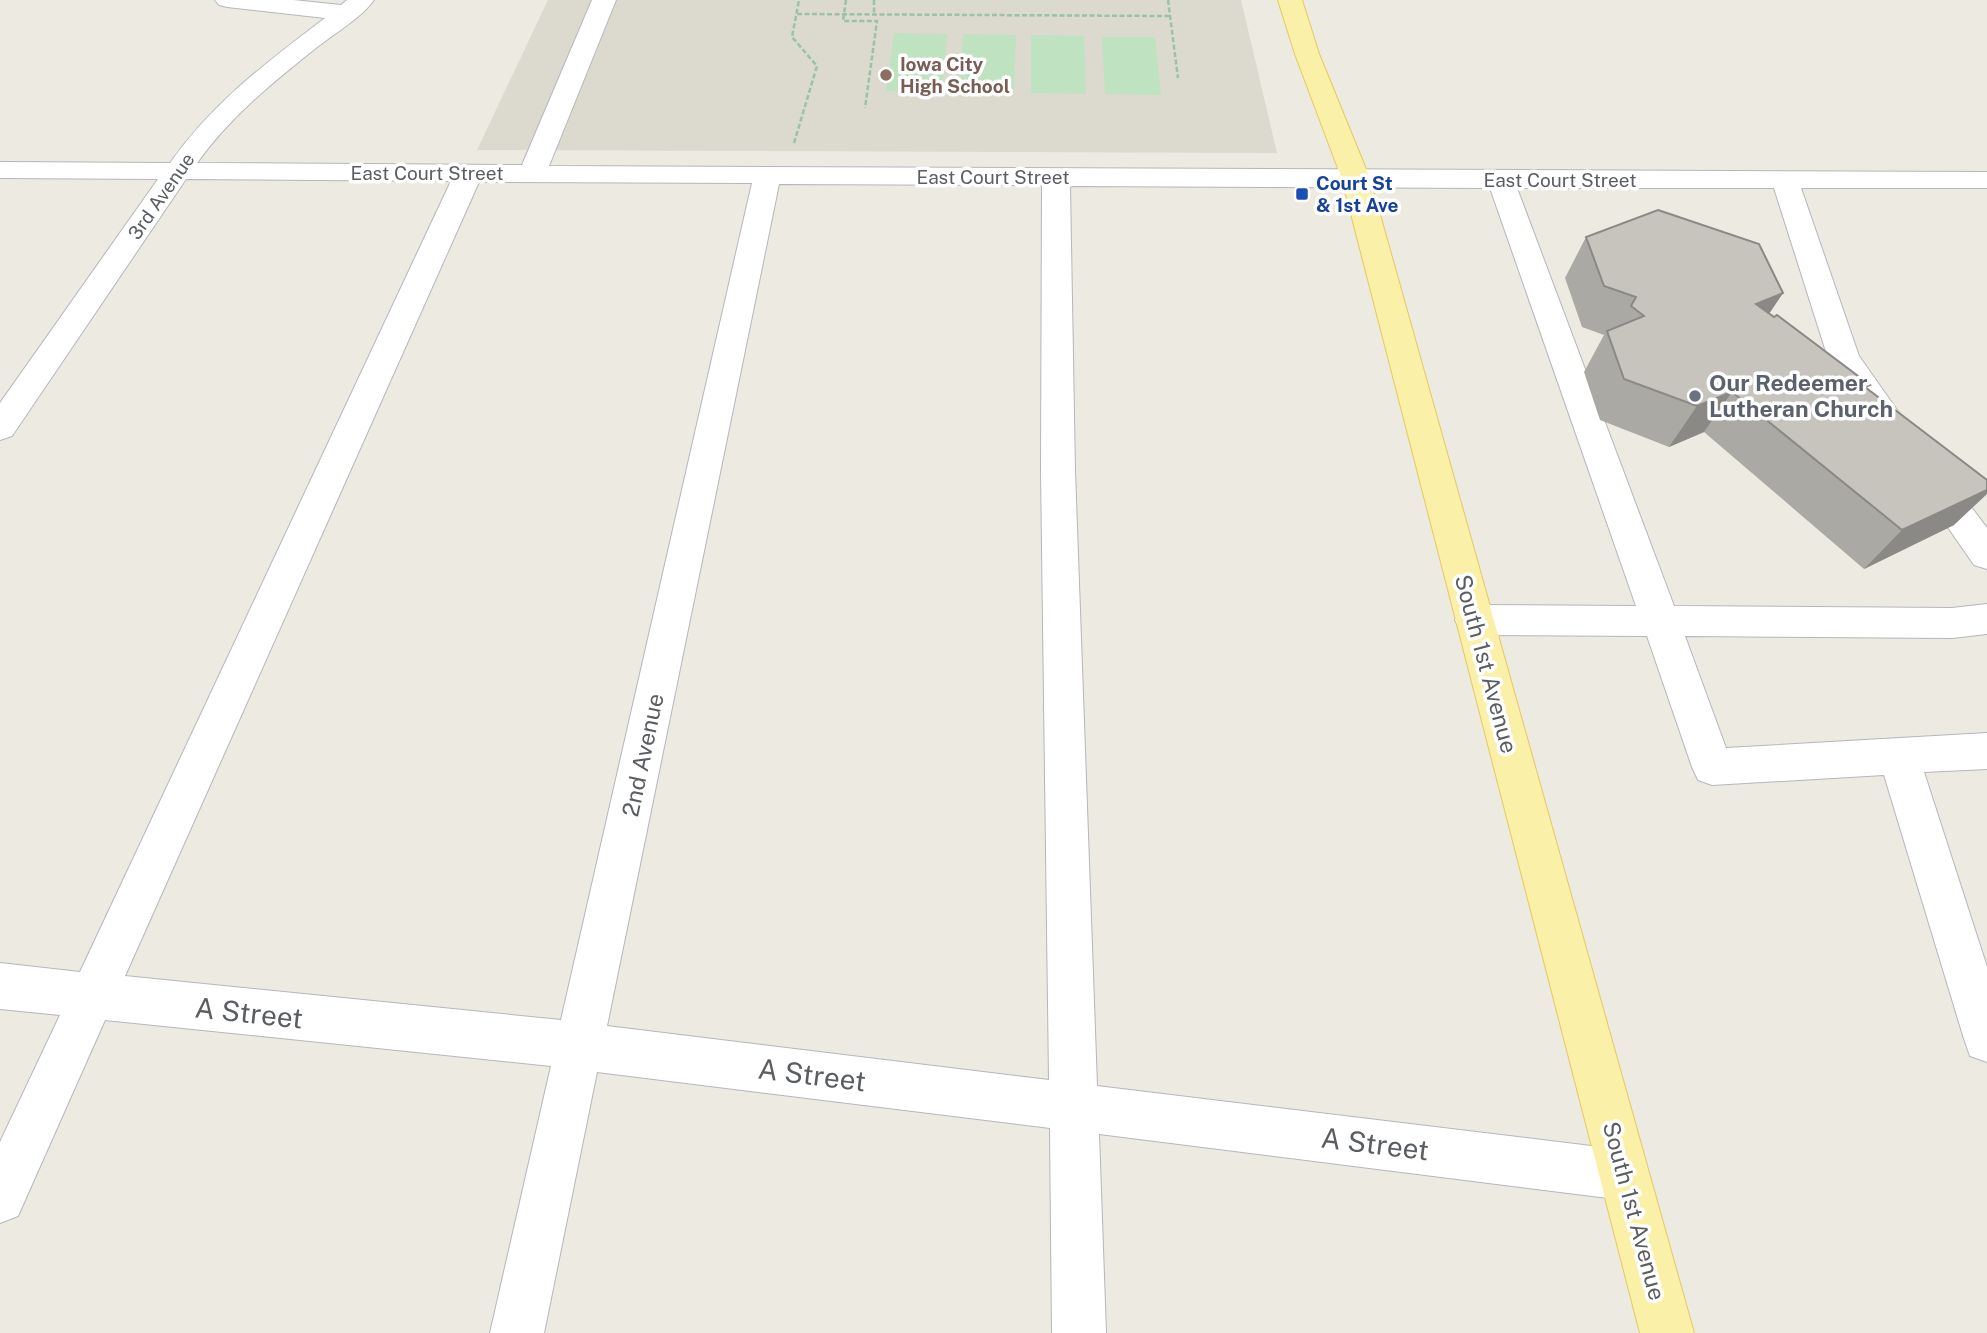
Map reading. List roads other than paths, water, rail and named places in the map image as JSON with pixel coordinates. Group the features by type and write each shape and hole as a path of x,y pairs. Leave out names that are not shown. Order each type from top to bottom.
{"main road":[{"name":"South 1st Avenue","path":"1290,0 1307,54 1356,179 1667,1333"}],"street":[{"path":"228,0 355,6"},
{"path":"532,174 604,0"},
{"name":"3rd Avenue","path":"0,428 178,171 219,118 248,89 355,6"},
{"name":"East Court Street","path":"0,170 1056,178 1987,180"},
{"path":"0,1198 470,173"},
{"name":"2nd Avenue","path":"517,1333 767,176"},
{"path":"1056,178 1058,471 1079,1333"},
{"path":"1500,180 1566,368 1663,621 1712,767 1987,751"},
{"path":"1785,180 1844,358 1987,555"},
{"path":"1474,620 1952,623 1987,619"},
{"path":"1899,758 1987,1039"},
{"name":"A Street","path":"0,986 92,998 581,1046 1624,1175"}],"place":[{"name":"Iowa City High School","path":"886,75"},
{"name":"Court St & 1st Ave","path":"1302,194"},
{"name":"Our Redeemer Lutheran Church","path":"1695,396"}]}
